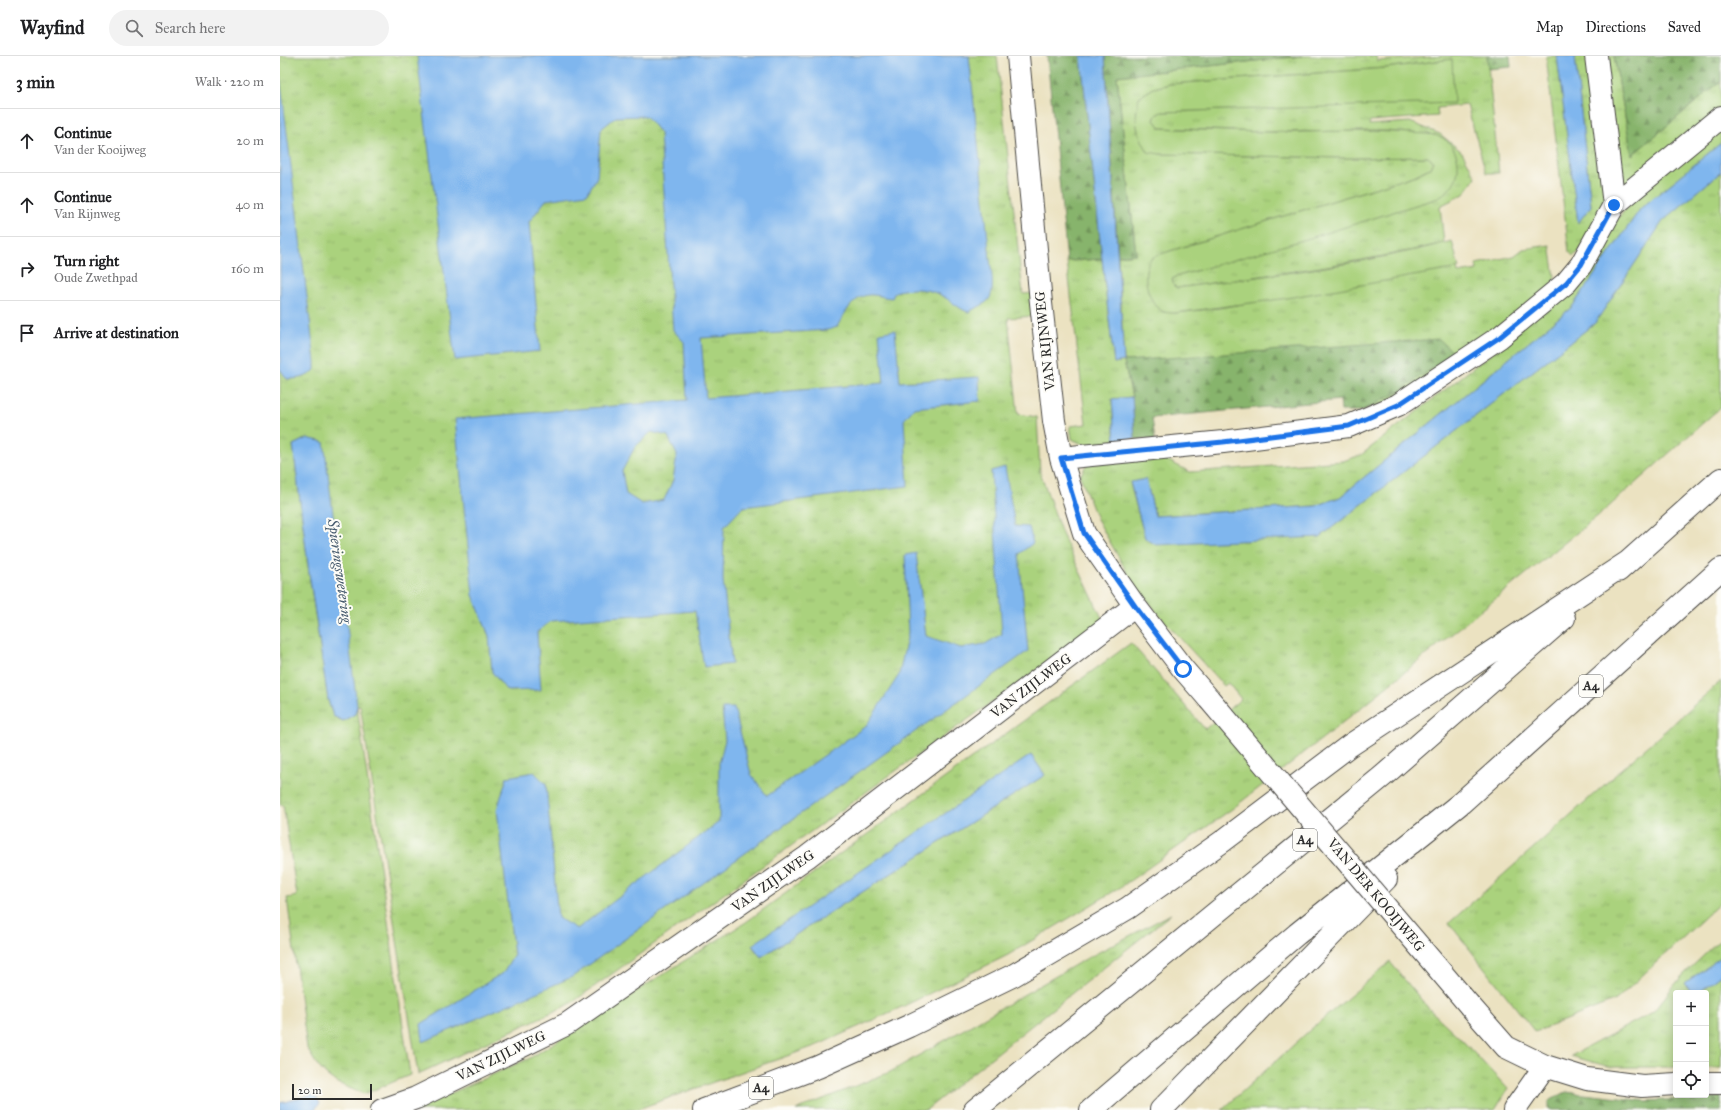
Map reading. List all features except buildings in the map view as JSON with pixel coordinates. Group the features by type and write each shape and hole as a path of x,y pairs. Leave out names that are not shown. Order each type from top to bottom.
{"main road":[{"name":"VAN RIJNWEG","path":"1018,56 1042,310 1054,421 1061,458 1084,533 1135,606"},
{"path":"1596,56 1614,205"},
{"path":"1061,458 1223,442 1349,426 1398,405 1500,337 1566,283 1581,265 1614,205 1721,117"},
{"name":"A4","path":"975,1110 1383,776 1721,479"},
{"name":"A4","path":"704,1110 818,1067 910,1026 1014,975 1128,908 1223,841 1349,746 1628,562"},
{"name":"A4","path":"1090,1110 1297,934 1461,803 1721,569"},
{"name":"VAN DER KOOIJWEG","path":"1135,606 1183,669 1506,1047 1545,1066 1587,1079 1642,1086 1673,1084"},
{"name":"VAN ZIJLWEG","path":"382,1110 416,1098 567,1024 806,858 1135,606"},
{"name":"A4","path":"1161,1110 1461,803"},
{"path":"1514,1110 1545,1066"},
{"path":"1709,1084 1721,1083"}],"green space":[{"path":"280,56 997,56 1023,294 1033,293 1035,309 1034,316 1008,318 1018,414 1037,417 1040,472 1062,534 1104,622 570,1004 418,1074 360,705 339,710 305,439 293,445 309,573 328,700 333,716 343,721 355,714 357,706 410,1075 364,1094 344,1086 330,1078 318,1066 307,1048 287,898 297,896 283,805 280,805 280,369 287,379 298,378 280,237"},
{"path":"1047,56 1081,56 1102,259 1067,261"},
{"path":"1105,56 1302,56 1117,76 1136,254 1118,256"},
{"path":"1302,56 1376,56 1377,61 1443,56 1487,56 1499,173 1486,173 1467,105 1437,108 1438,116 1370,121 1369,125 1410,122 1440,134 1462,152 1476,177 1464,194 1440,206 1444,243 1344,263 1177,288 1174,286 1172,279 1178,276 1435,199 1436,135 1385,131 1261,132 1160,128 1154,120 1156,115 1161,112 1331,106 1452,59 1386,68 1170,84 1154,88 1139,97 1160,154 1346,158 1428,157 1433,161 1430,168 1414,176 1170,251 1153,258 1146,270 1148,291 1163,312 1175,313 1219,308 1457,268 1458,273 1477,270 1476,264 1514,256 1523,249 1550,245 1555,277 1554,281 1547,290 1400,399 1361,411 1397,393 1454,353 1124,361 1118,256 1136,254 1117,76"},
{"path":"1487,56 1510,56 1511,67 1488,69"},
{"path":"1546,56 1557,56 1578,222 1591,206 1575,56 1590,56 1606,203 1579,252 1573,256 1569,252"},
{"path":"1603,56 1614,56 1632,155 1721,81 1721,109 1618,194"},
{"path":"1614,56 1721,56 1721,81 1632,155"},
{"path":"1452,59 1454,103 1161,112 1156,115 1154,120 1160,128 1173,129 1261,132 1373,131 1431,134 1439,136 1447,141 1453,148 1458,160 1458,169 1454,183 1448,190 1435,199 1310,238 1178,276 1172,279 1174,286 1177,288 1350,263 1384,257 1452,241 1459,268 1281,299 1175,313 1163,312 1157,307 1149,294 1146,278 1148,264 1152,258 1170,251 1414,176 1430,168 1433,161 1428,157 1346,158 1160,154 1148,152 1140,137 1136,120 1139,97 1154,88 1170,84 1386,68"},
{"path":"1721,126 1721,143 1641,208 1572,307 1340,497 1316,506 1155,516 1146,480 1130,483 1145,538 1320,537 1595,323 1663,221 1721,172 1721,407 1605,510 1332,731 1232,809 1121,887 1008,955 906,1005 818,1045 635,1110 407,1110 427,1104 530,1058 746,922 1131,643 1205,729 1241,699 1228,683 1224,686 1159,615 1132,581 1097,519 1080,476 1087,464 1161,457 1190,472 1343,461 1361,455 1505,343 1645,188","holes":["1031,755 1045,775 761,957 752,946"]},
{"path":"1102,259 1114,363 1124,361 1132,397 1112,399 1115,441 1084,445 1072,439 1070,426 1086,424 1067,261"},
{"path":"1439,339 1454,353 1397,393 1361,411 1341,411 1340,400 1152,418 1155,440 1135,439 1132,397 1124,361"},
{"path":"1721,681 1721,902 1616,1000 1535,1032 1449,923"},
{"path":"1171,914 926,1110 796,1110 890,1072 1082,961"},
{"path":"1721,939 1721,957 1685,983 1690,990 1673,990 1673,1067 1610,1067 1571,1056 1653,1012 1681,977"},
{"path":"1390,962 1429,1009 1459,1037 1508,1089 1495,1110 1222,1110 1310,1030"},
{"path":"1721,975 1721,1068 1709,1068 1709,990 1701,990"},
{"path":"1566,1092 1646,1101 1721,1097 1721,1110 1549,1110 1549,1101"}],"water":[{"path":"417,56 969,56 992,276 992,289 989,300 981,306 968,312 933,292 920,289 907,289 895,292 892,298 878,295 867,295 861,297 851,305 837,327 828,330 701,338 706,398 884,383 879,333 895,330 900,382 979,377 980,401 914,408 904,420 908,486 743,507 724,527 723,580 732,664 704,667 695,611 551,621 537,632 541,690 507,691 492,672 489,636 473,595 455,419 687,400 684,342 673,330 660,133 646,116 616,117 601,129 597,177 587,194 546,200 529,222 540,351 455,360","holes":["651,432 668,436 677,455 673,480 664,500 642,504 626,494 622,471 635,447"]},
{"path":"1081,56 1105,56 1124,361 1114,363 1102,259"},
{"path":"1557,56 1575,56 1591,206 1578,223"},
{"path":"280,76 315,362 315,370 312,373 302,378 291,379 287,379 280,369"},
{"path":"1721,143 1721,172 1663,221 1595,323 1320,537 1156,545 1145,538 1130,482 1146,479 1155,516 1316,506 1340,497 1572,307 1641,208"},
{"path":"1132,397 1135,439 1115,441 1112,399"},
{"name":"Spieringswetering","path":"307,438 324,442 357,706 355,714 343,721 333,716 328,700 309,573 293,445"},
{"path":"1005,467 1015,526 1029,527 1033,543 1019,554 1028,651 572,977 423,1042 421,1024 504,972 514,955 497,810 507,777 534,772 546,784 558,918 577,929 719,822 719,764 725,740 722,708 734,708 751,774 767,796 866,726 899,675 908,633 905,555 916,553 926,636 961,648 985,644 1002,634 991,471"},
{"path":"1031,755 1045,775 761,957 752,945"},
{"path":"1721,957 1721,975 1701,990 1690,990 1685,983"},
{"path":"314,1094 320,1103 314,1110 280,1110 280,1103"}],"route":[{"path":"1183,669 1135,606 1084,533 1061,458 1223,442 1349,426 1398,405 1500,337 1566,283 1581,265 1614,205"}]}
